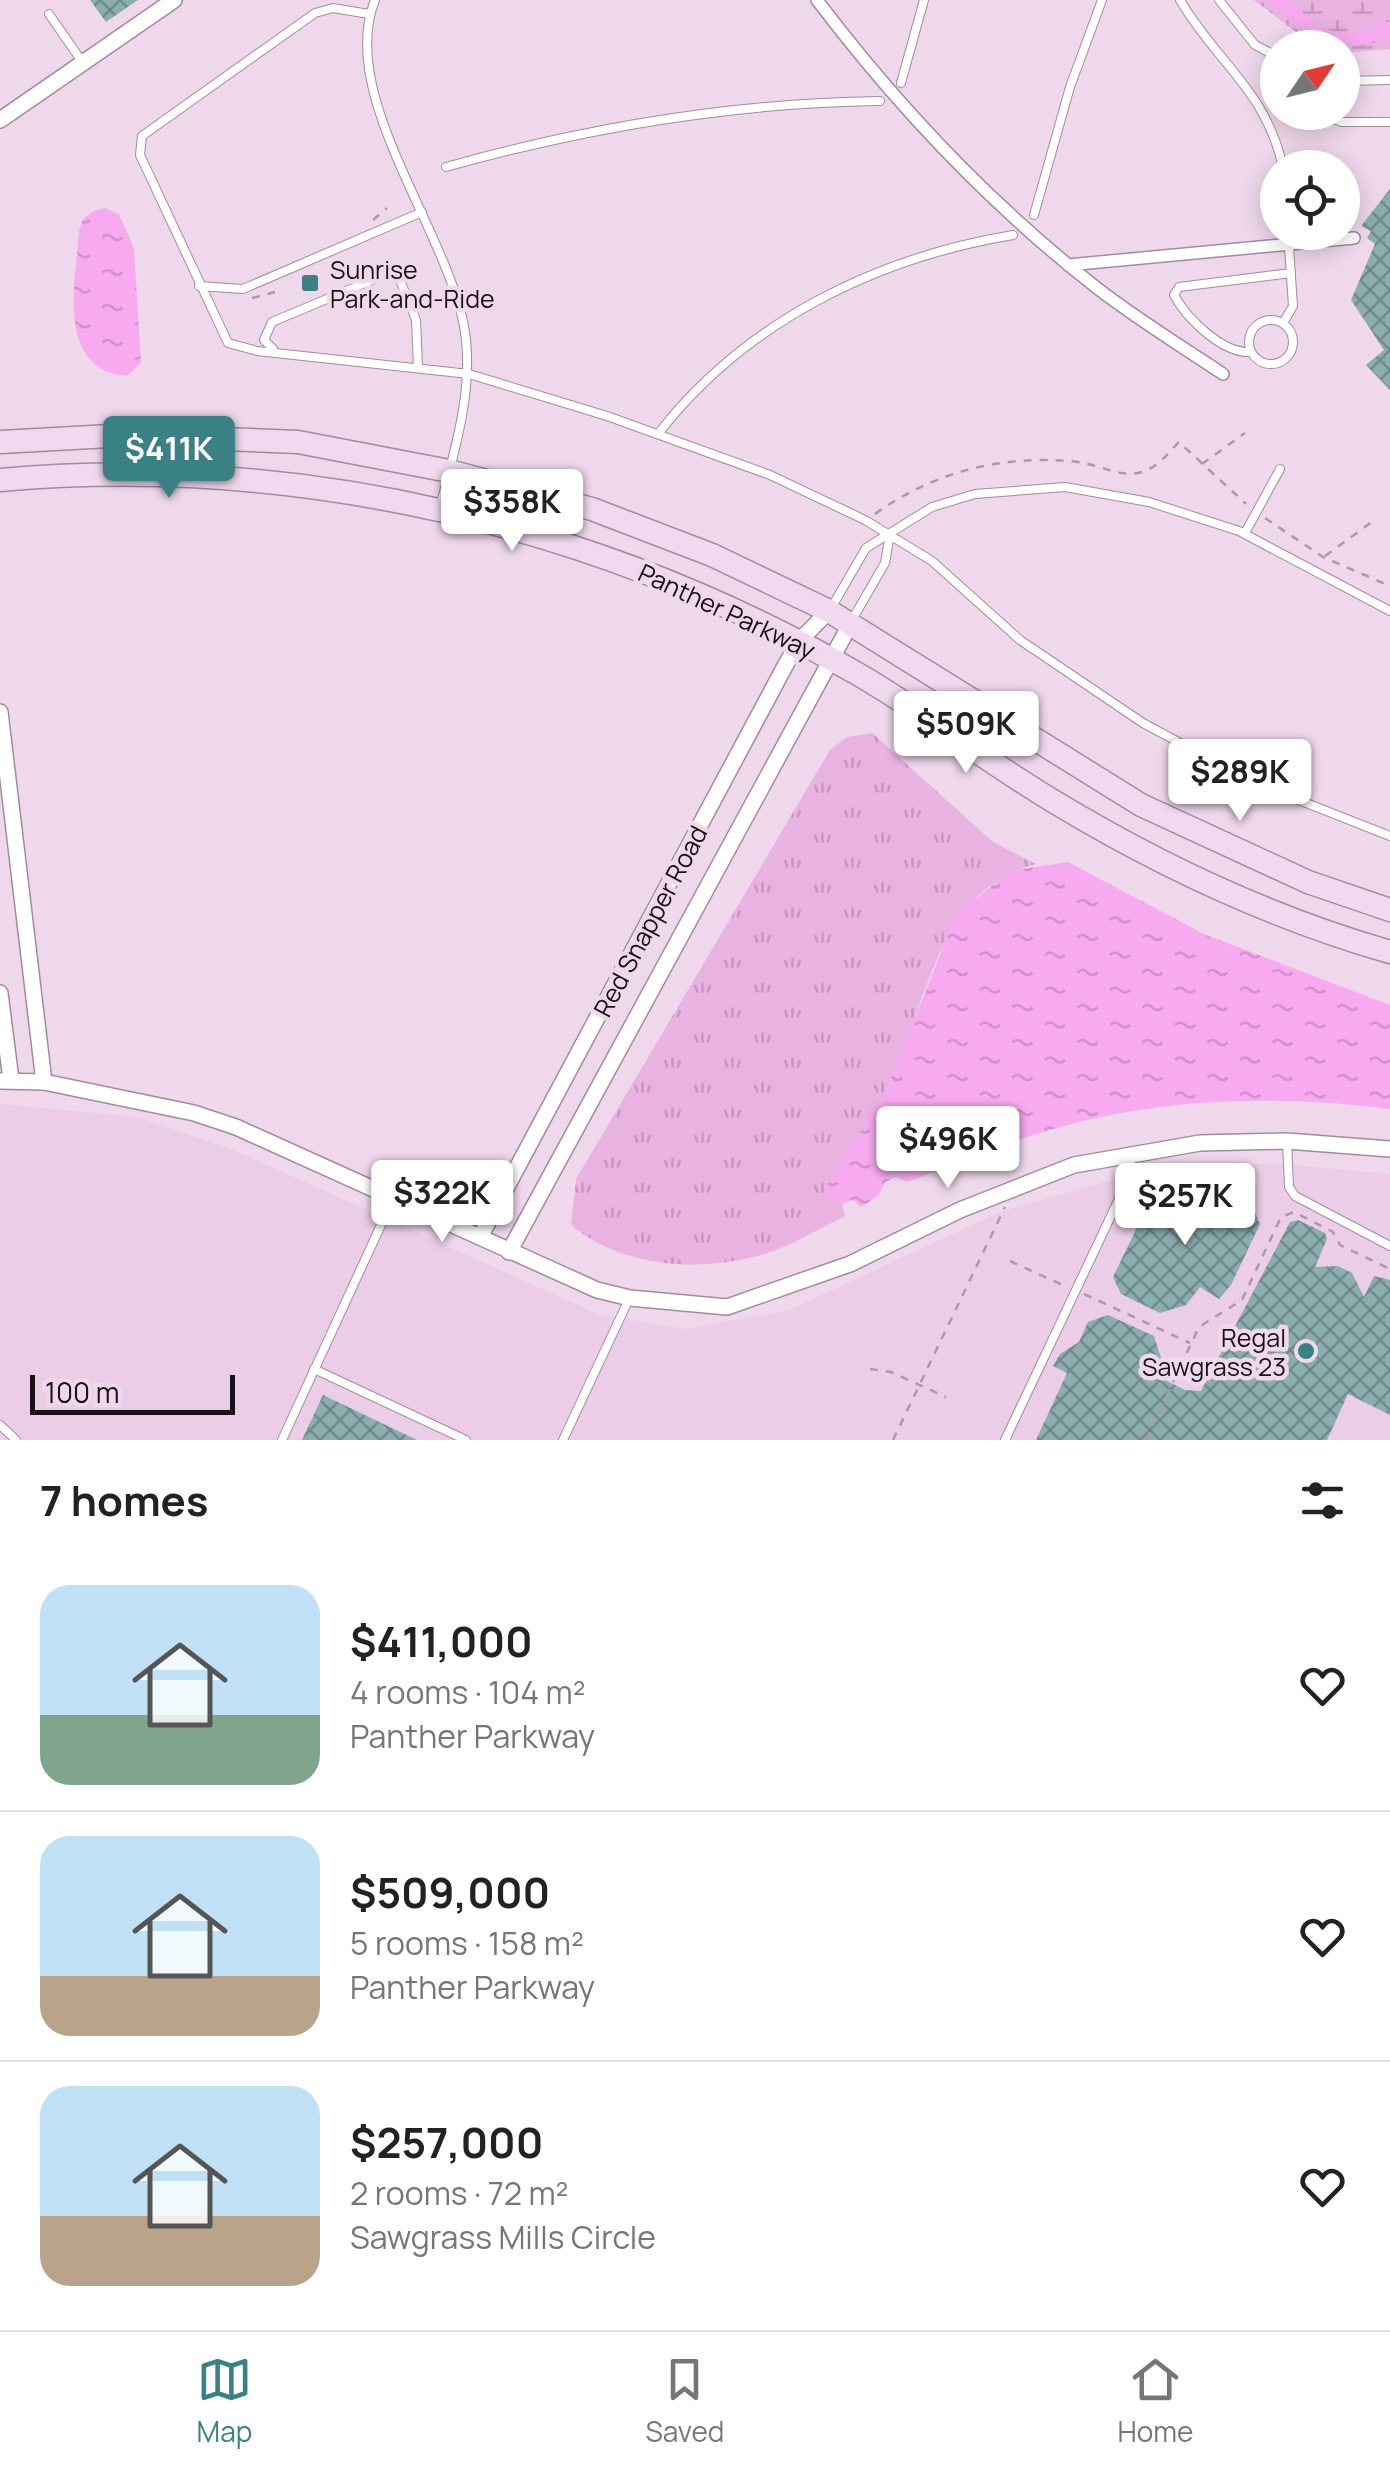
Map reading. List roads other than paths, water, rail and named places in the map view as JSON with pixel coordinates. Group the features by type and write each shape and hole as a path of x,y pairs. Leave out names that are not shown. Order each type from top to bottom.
{"main road":[{"name":"Panther Parkway","path":"0,442 128,435 298,442 450,471 554,498 671,538 829,611 1141,806 1308,882 1390,910"},
{"name":"Panther Parkway","path":"0,480 92,472 249,479 440,510 597,553 711,598 830,658 1116,838 1230,893 1390,952"}],"street":[{"path":"0,120 174,0"},
{"path":"817,0 912,115 1029,232 1068,265 1223,374"},
{"path":"1068,265 1260,241"},
{"name":"Red Snapper Road","path":"480,1237 799,641 829,611"},
{"name":"Red Snapper Road","path":"509,1252 850,623"},
{"path":"0,712 5,800 44,1082"},
{"path":"662,899 691,915"},
{"path":"0,993 5,1081 44,1082 194,1113 315,1161 597,1290 630,1298 727,1307 850,1264 1074,1164 1200,1143 1287,1141 1390,1149"}],"lane":[{"path":"375,0 364,36 366,67 376,103 456,294 469,374 440,510"},
{"path":"901,83 924,0"},
{"path":"1034,215 1057,126 1102,0"},
{"path":"1180,0 1206,38 1252,90 1270,123 1278,150"},
{"path":"1219,0 1260,48"},
{"path":"369,14 333,8 315,13 142,136 140,155 228,343 469,374 658,434 770,475 866,520 932,561 1020,640 1143,724 1253,782 1390,836"},
{"path":"49,14 83,63"},
{"path":"1360,81 1390,80"},
{"path":"446,167 642,121 769,106 880,101"},
{"path":"1360,122 1390,122"},
{"path":"200,286 243,289 422,212"},
{"path":"658,434 739,348 786,317 884,271 937,252 1014,235"},
{"path":"1283,323 1293,306 1289,250"},
{"path":"276,351 264,340 272,322 396,270 416,320 418,367"},
{"path":"1283,323 1293,344 1286,358 1263,362 1251,352 1225,346 1181,308 1174,296 1179,286 1291,273"},
{"path":"1251,352 1253,328 1267,320 1283,323"},
{"path":"1245,534 1280,469"},
{"path":"829,611 866,548 932,507 975,494 1028,488 1065,488 1149,502 1245,534 1390,611"},
{"path":"850,623 885,562 890,534"},
{"path":"1287,1141 1288,1177 1295,1196 1390,1246"},
{"path":"1005,1440 1127,1182 1132,1154"},
{"path":"282,1440 393,1199"},
{"path":"563,1440 630,1298"},
{"path":"314,1368 466,1440"},
{"path":"0,1426 16,1440"}],"water":[{"path":"1268,0 1287,0 1330,30 1307,30"},
{"path":"1390,21 1390,39 1360,45 1360,32"},
{"path":"105,208 119,214 134,248 141,363 127,376 108,372 93,363 77,335 74,318 81,224 91,213"},
{"path":"1068,862 1204,934 1390,1005 1390,1109 1265,1101 1139,1110 1038,1134 907,1182 896,1177 885,1182 879,1195 861,1207 853,1200 842,1204 824,1190 886,1091 956,915 1010,871"}],"place":[{"name":"Sunrise Park-and-Ride","path":"310,283"},
{"name":"Regal Sawgrass 23","path":"1306,1351"}]}
